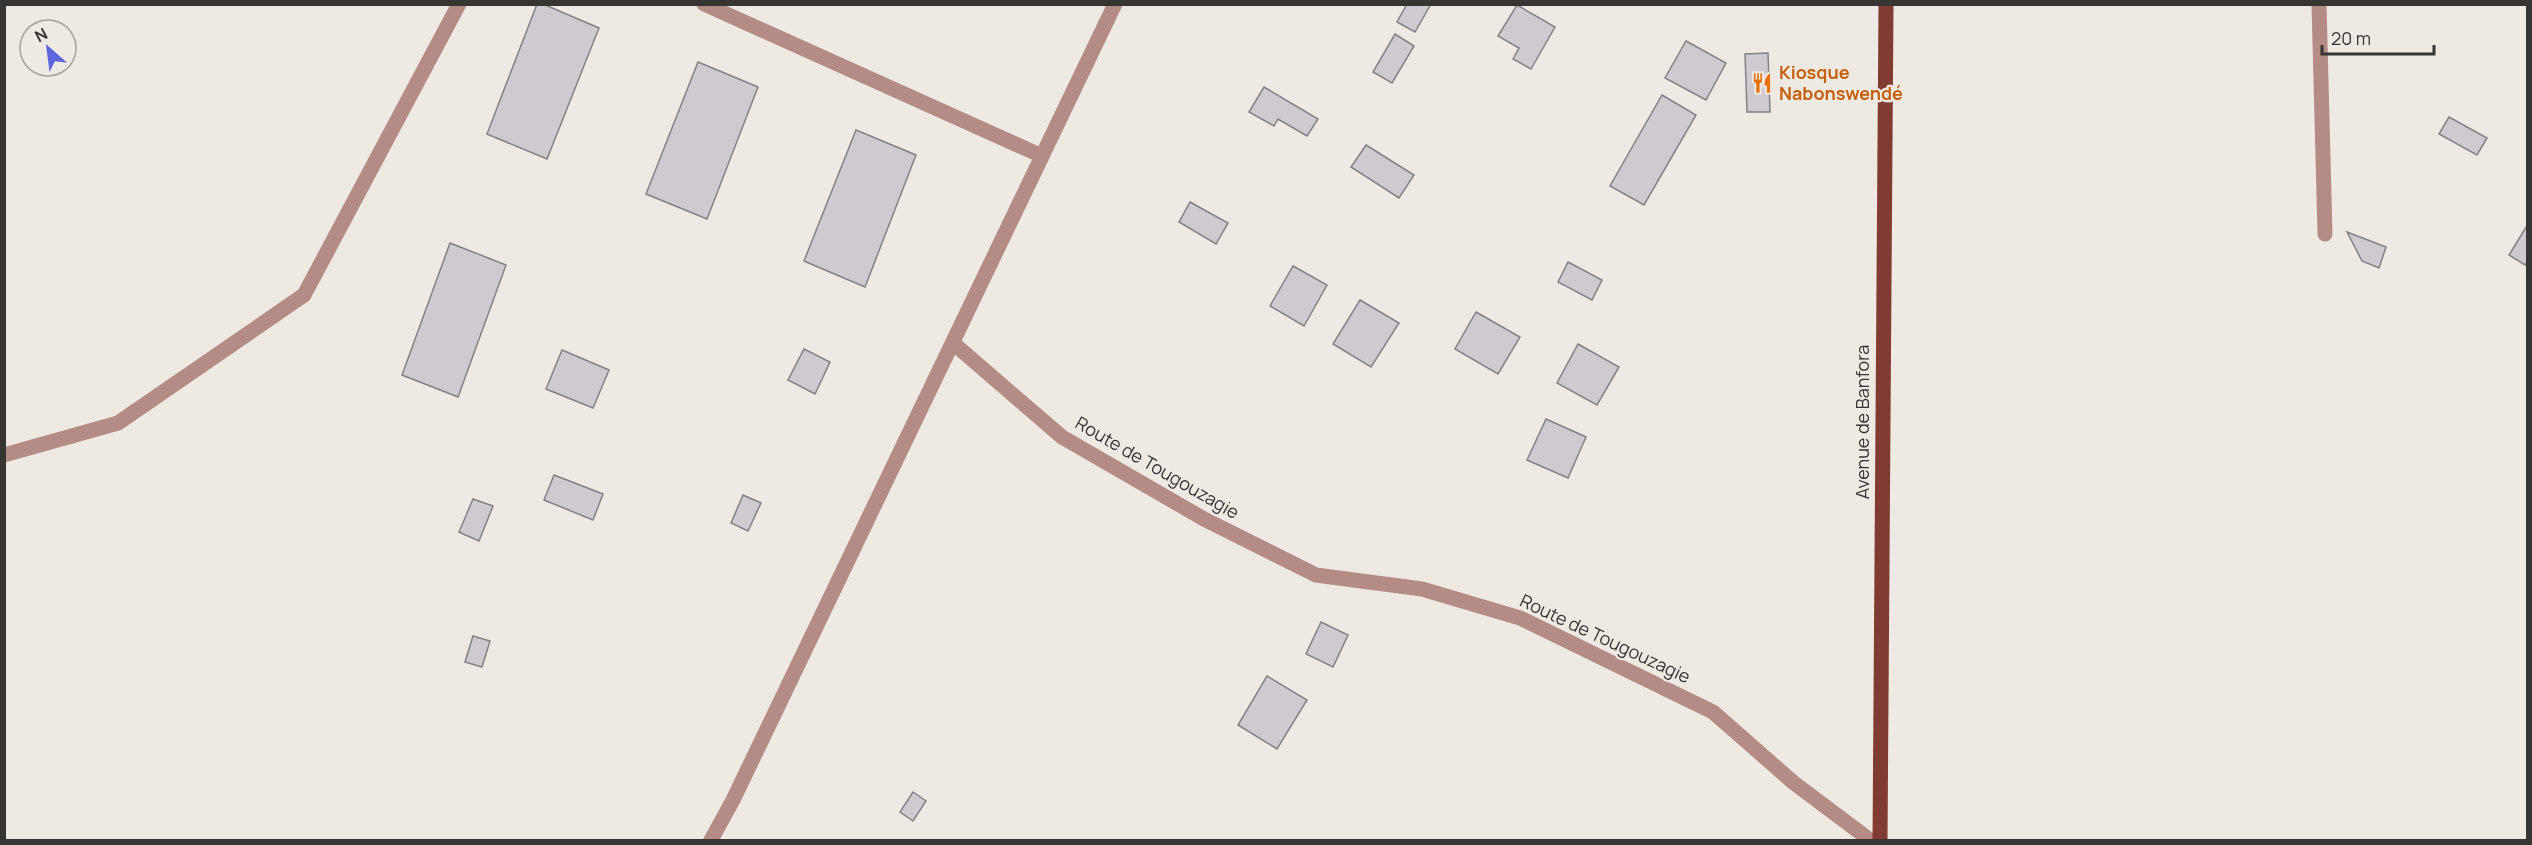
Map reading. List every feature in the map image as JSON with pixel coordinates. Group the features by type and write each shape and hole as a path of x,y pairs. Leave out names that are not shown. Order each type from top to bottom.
{"main road":[{"name":"Avenue de Banfora","path":"1880,840 1886,4"}],"street":[{"path":"4,455 118,423 303,295 459,4"},
{"path":"704,4 1042,156"},
{"path":"711,840 733,800 1115,4"},
{"path":"2319,4 2325,234"},
{"name":"Route de Tougouzagie","path":"952,343 1062,437 1204,519 1316,575 1422,589 1520,618 1713,712 1794,783 1870,840"}],"building":[{"path":"537,4 543,4 599,28 547,159 487,134"},
{"path":"1407,4 1431,4 1415,32 1397,22"},
{"path":"1517,5 1555,27 1531,69 1513,59 1519,48 1498,36"},
{"path":"1395,34 1414,46 1392,83 1373,72"},
{"path":"1686,41 1726,63 1706,100 1665,78"},
{"path":"1768,53 1770,112 1747,112 1745,54"},
{"path":"698,62 758,87 707,219 646,194"},
{"path":"1264,87 1318,119 1307,136 1278,119 1274,126 1249,112"},
{"path":"1662,95 1696,115 1644,205 1610,186"},
{"path":"2449,117 2487,138 2477,155 2439,134"},
{"path":"856,130 916,155 865,287 804,261"},
{"path":"1366,145 1414,175 1399,198 1351,167"},
{"path":"1190,202 1228,223 1216,244 1179,222"},
{"path":"2528,224 2528,260 2525,265 2509,255"},
{"path":"2347,232 2386,247 2379,268 2362,261"},
{"path":"450,243 506,265 458,397 402,375"},
{"path":"1568,262 1602,280 1592,300 1558,282"},
{"path":"1293,266 1327,285 1304,326 1270,306"},
{"path":"1360,300 1399,323 1371,367 1333,344"},
{"path":"1476,312 1520,337 1498,374 1455,349"},
{"path":"1578,344 1619,367 1597,405 1557,383"},
{"path":"804,349 830,362 815,394 788,380"},
{"path":"562,350 609,370 593,408 546,389"},
{"path":"1546,419 1586,437 1568,478 1527,460"},
{"path":"554,475 603,494 593,520 544,500"},
{"path":"743,495 761,503 748,531 731,523"},
{"path":"473,499 493,506 479,541 459,532"},
{"path":"1321,622 1348,635 1333,667 1306,654"},
{"path":"473,636 490,641 482,667 465,662"},
{"path":"1267,676 1307,700 1277,749 1238,725"},
{"path":"913,792 926,801 913,821 900,812"}],"place":[{"name":"Kiosque Nabonswendé","path":"1762,83"}]}
